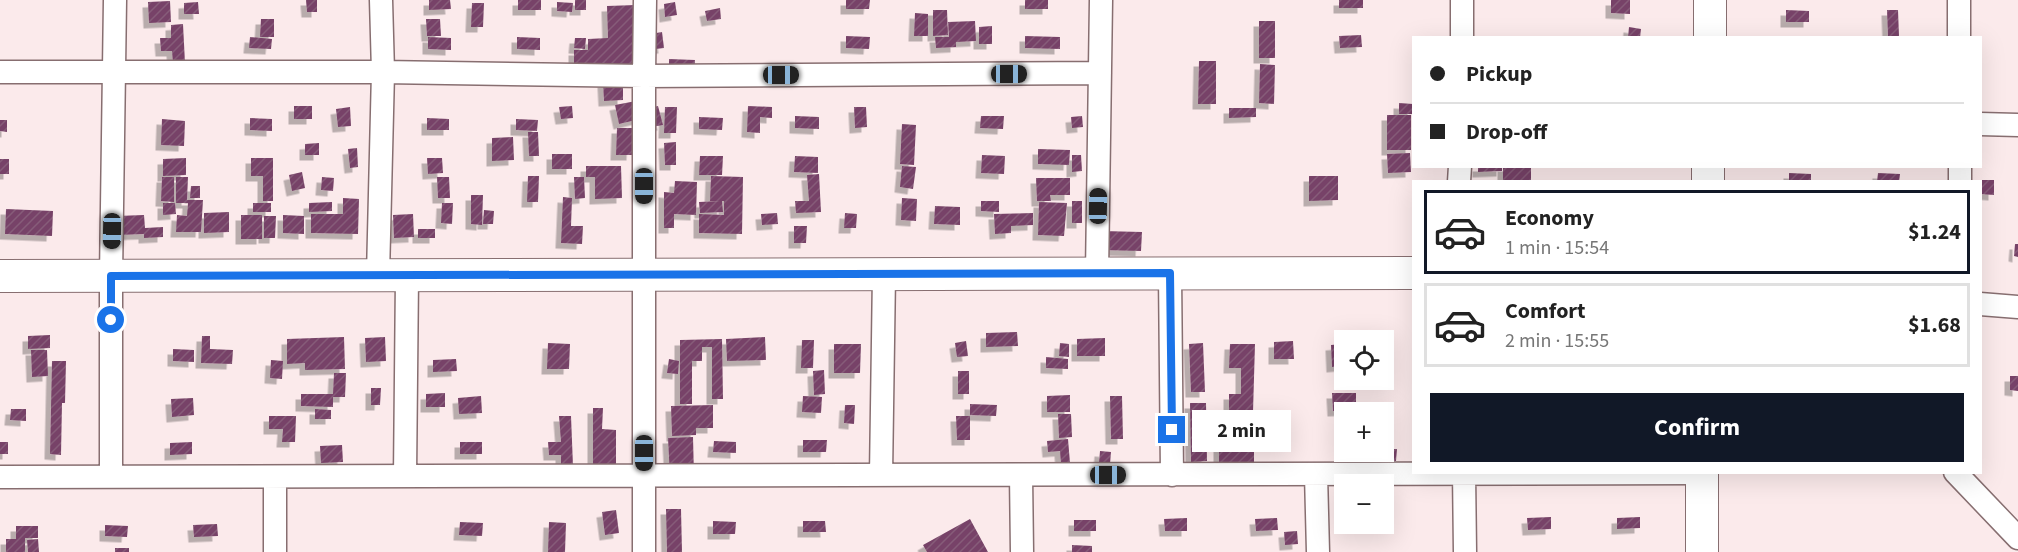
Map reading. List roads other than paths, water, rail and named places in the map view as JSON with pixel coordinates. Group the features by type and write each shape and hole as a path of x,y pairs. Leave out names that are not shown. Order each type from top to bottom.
{"street":[{"path":"111,477 115,0"},
{"path":"381,0 393,276 405,476"},
{"path":"644,552 645,0"},
{"path":"1097,273 1101,0"},
{"path":"1462,0 1462,36"},
{"path":"1710,0 1710,36"},
{"path":"1959,0 1959,36"},
{"path":"0,72 383,72 644,76 1100,73"},
{"path":"1982,124 2018,125"},
{"path":"1170,273 1172,475"},
{"path":"0,276 1412,273"},
{"path":"881,475 884,274"},
{"path":"1982,304 2018,307"},
{"path":"0,477 1412,473"},
{"path":"1316,474 1318,552"},
{"path":"1464,474 1465,552"},
{"path":"1702,474 1702,552"},
{"path":"1957,474 2018,538"},
{"path":"1021,475 1022,552"},
{"path":"275,477 275,552"}]}
